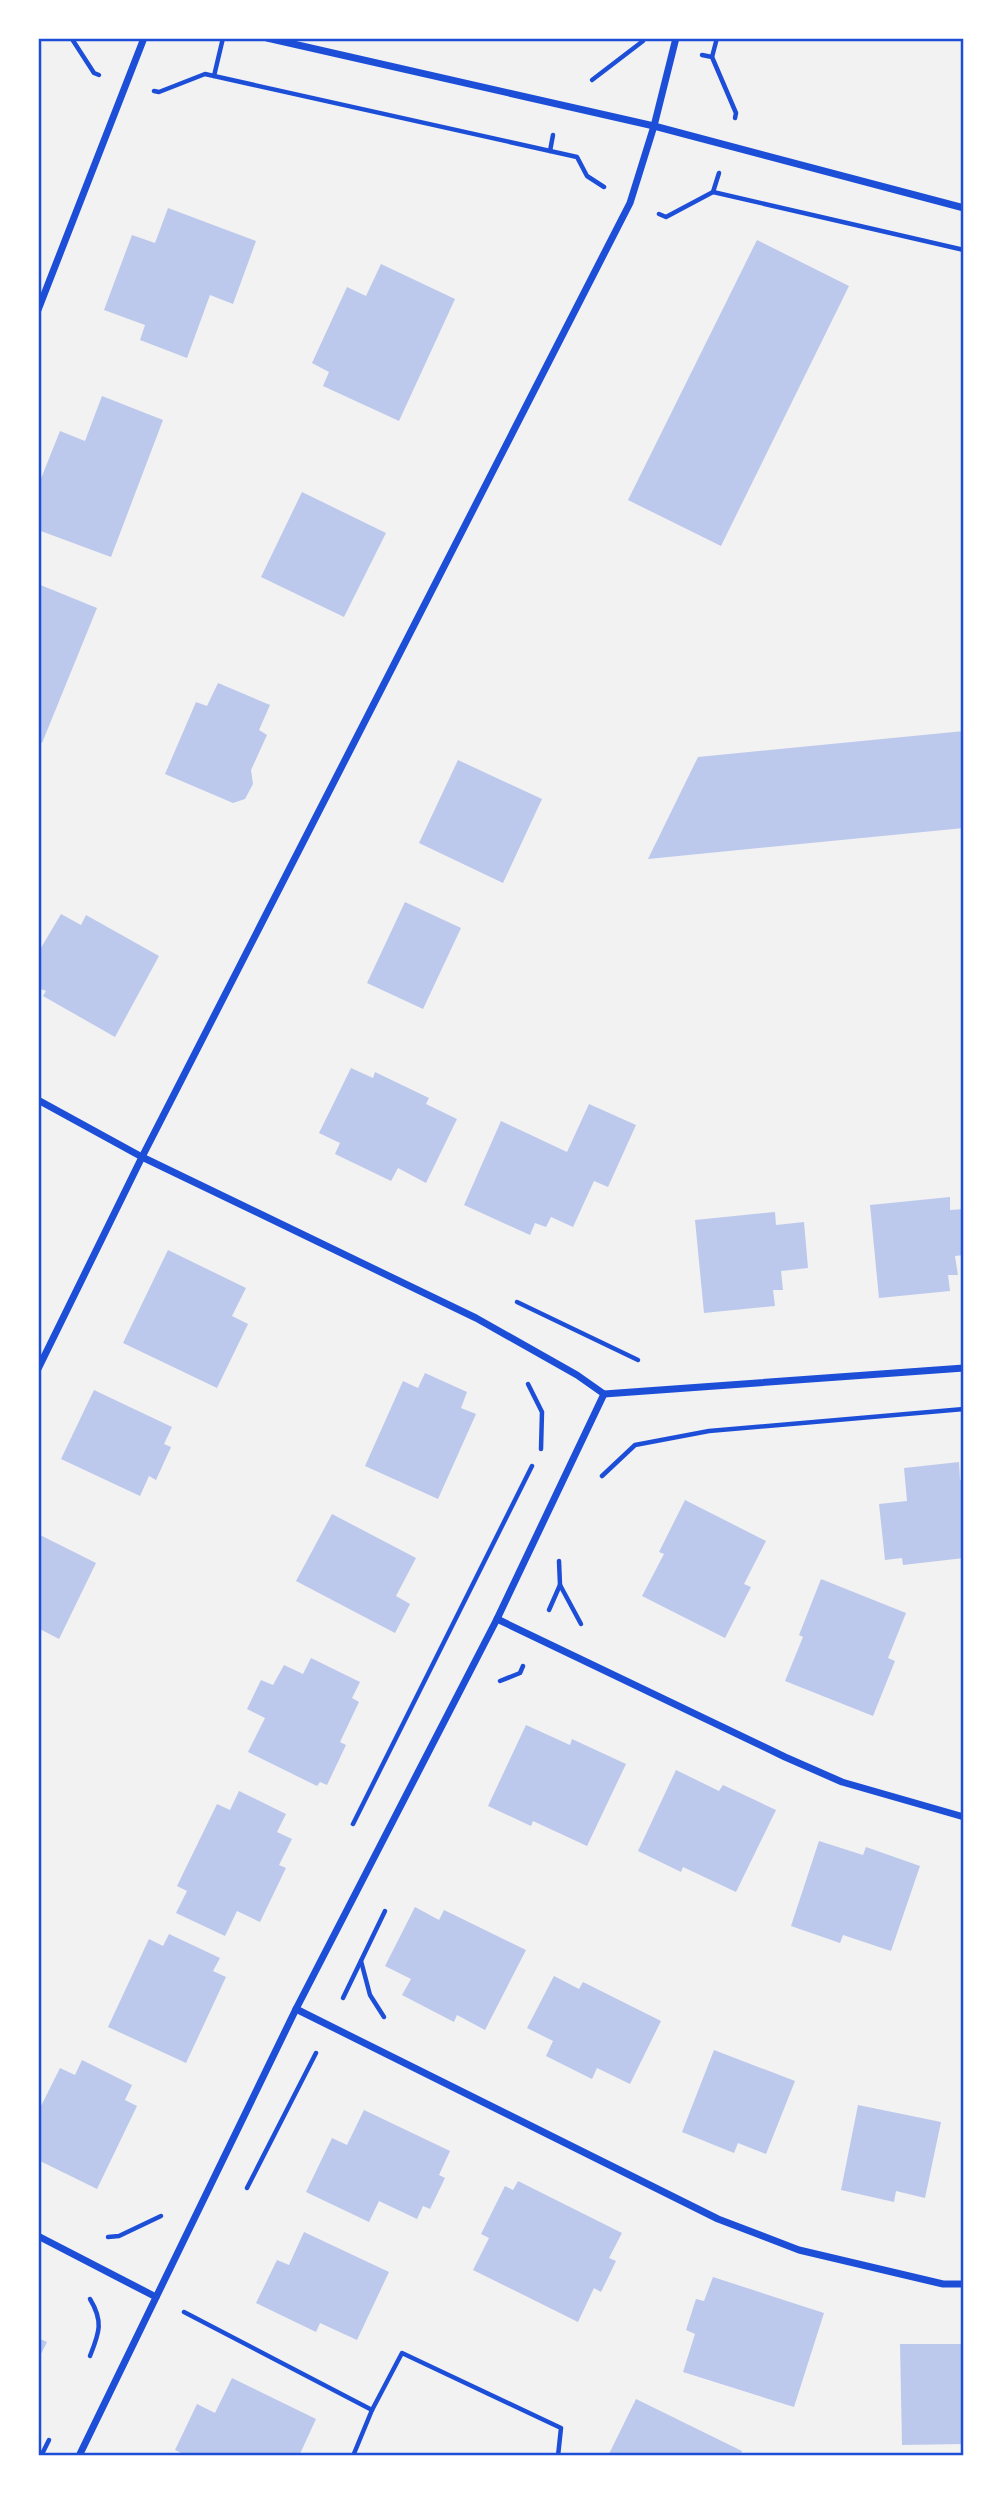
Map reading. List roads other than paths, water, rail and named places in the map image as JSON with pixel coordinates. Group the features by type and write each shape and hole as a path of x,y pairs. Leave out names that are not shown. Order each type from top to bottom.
{"street":[{"path":"38,310 144,38"},
{"path":"267,38 653,126 964,208"},
{"path":"38,1368 142,1157 630,203 676,38"},
{"path":"38,1100 142,1157 476,1318 577,1375 604,1394 964,1368"},
{"path":"79,2455 296,2008 498,1619 604,1394"},
{"path":"498,1619 785,1758 842,1782 964,1817"},
{"path":"296,2008 718,2218 799,2250 943,2284 964,2284"},
{"path":"38,2236 156,2297"}]}
